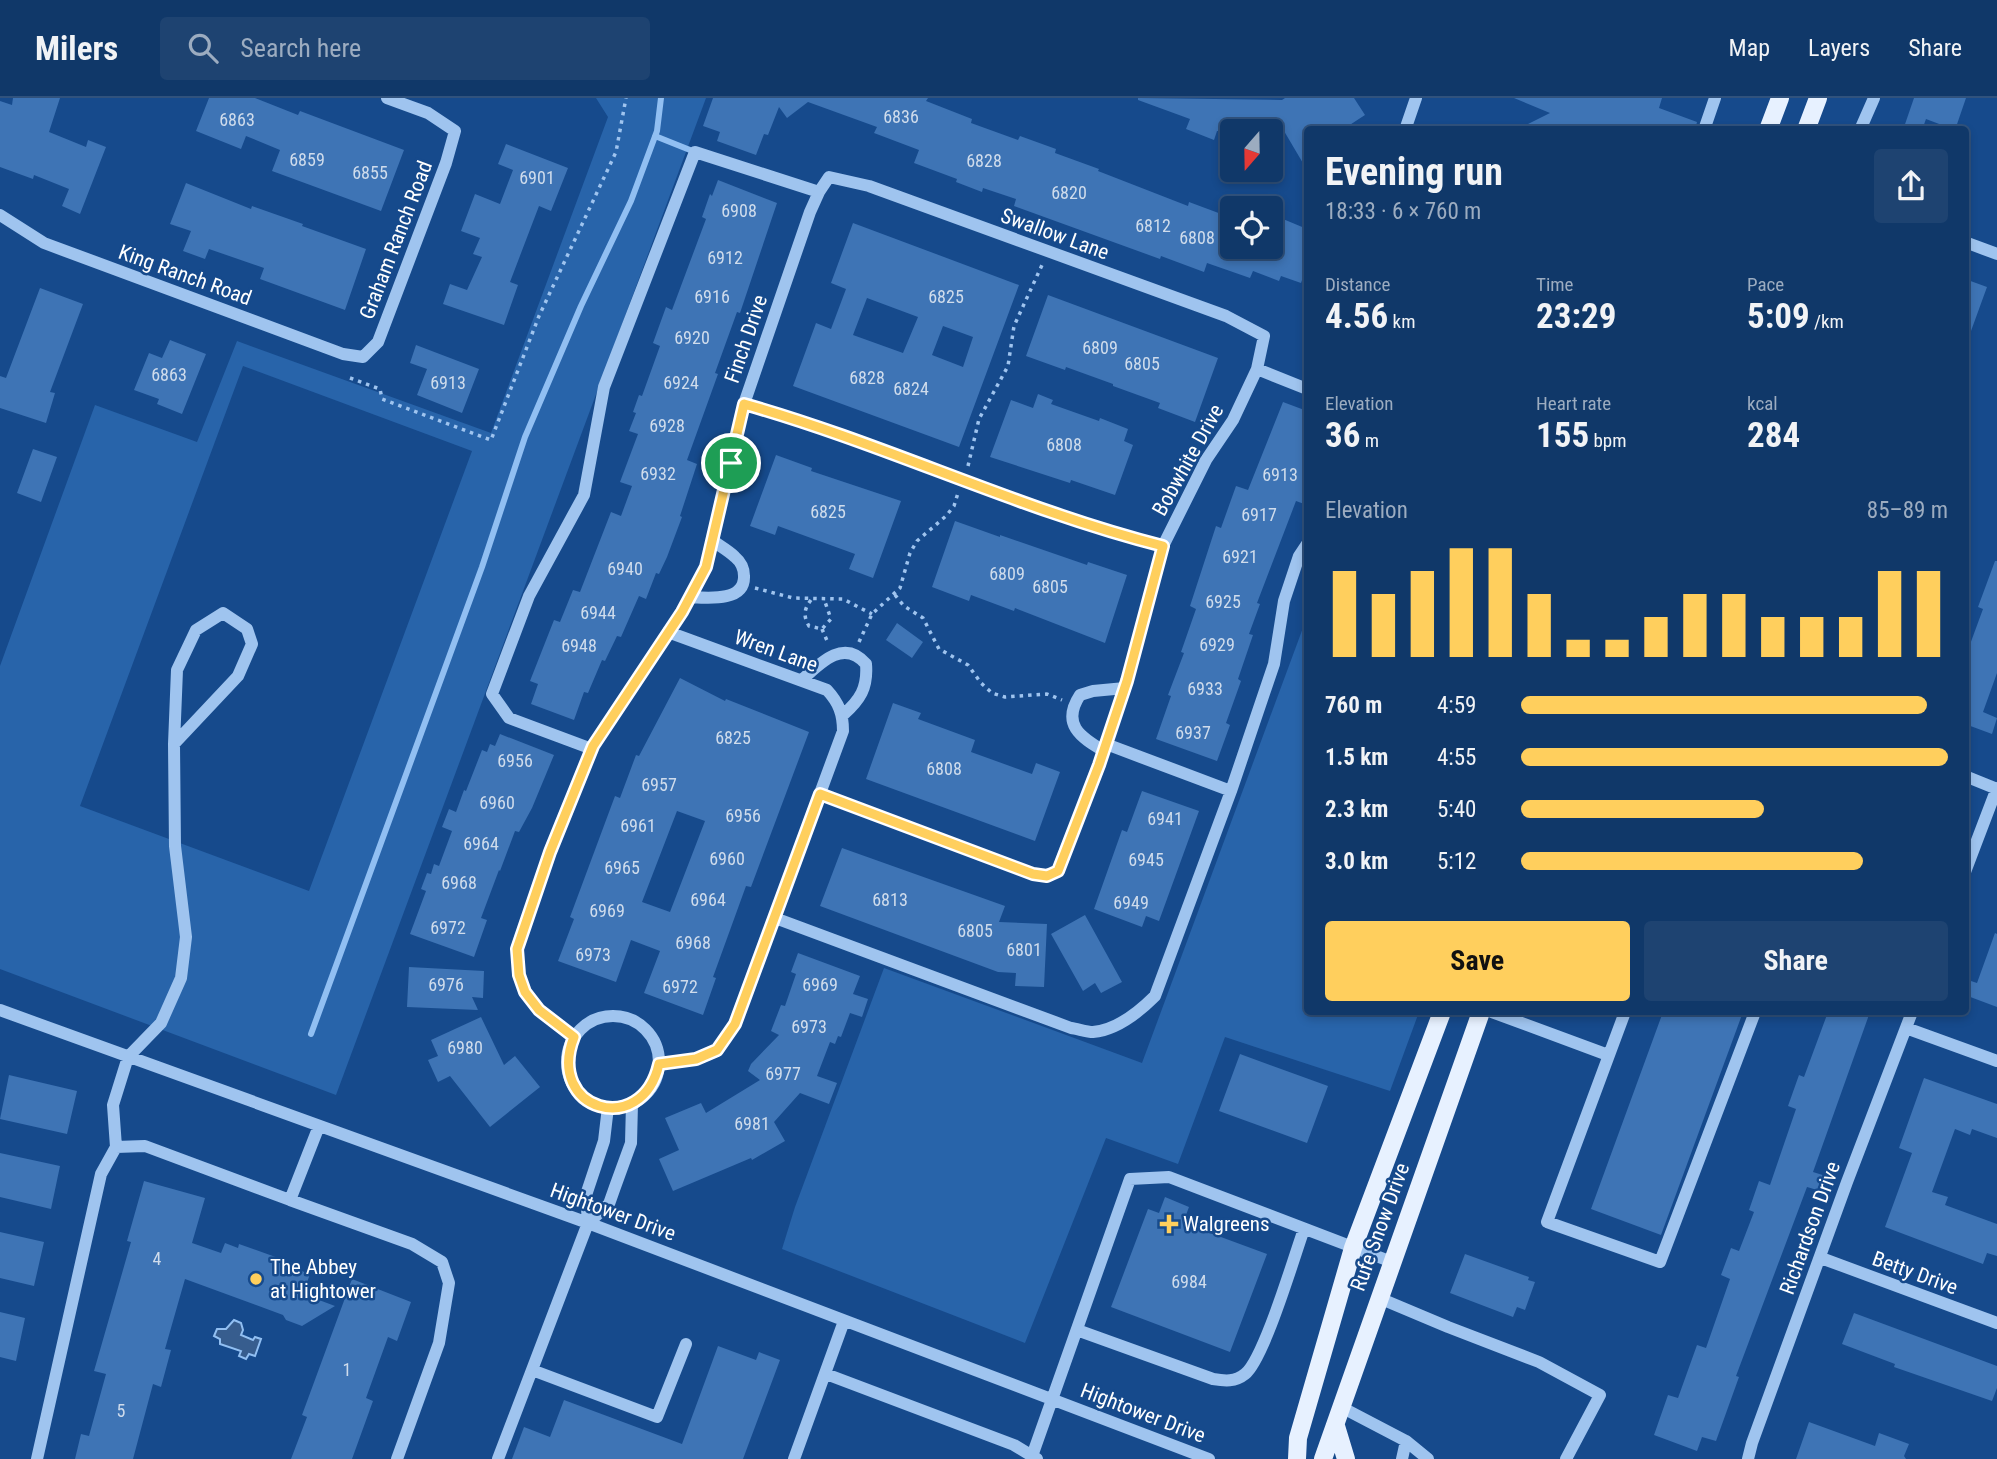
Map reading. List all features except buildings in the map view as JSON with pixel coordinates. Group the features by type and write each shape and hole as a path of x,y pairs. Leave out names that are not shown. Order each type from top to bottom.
{"main road":[{"path":"1770,126 1780,98"},
{"path":"1808,126 1818,98"},
{"name":"Rufe Snow Drive","path":"1297,1459 1298,1438 1353,1248 1441,1015"},
{"name":"Rufe Snow Drive","path":"1323,1459 1479,1015"},
{"path":"1339,1416 1340,1444 1346,1459"}],"street":[{"name":"Graham Ranch Road","path":"363,357 378,342 456,131 428,113 387,98"},
{"path":"1406,126 1416,98"},
{"path":"1705,126 1715,98"},
{"path":"1862,126 1874,98"},
{"path":"592,749 509,718 492,694 529,596 584,495 604,387 695,152 819,192"},
{"name":"Finch Drive","path":"574,1037 539,1010 525,992 519,975 517,949 550,852 592,749 690,597 706,567 744,404 819,192 829,177"},
{"name":"Swallow Lane","path":"829,177 869,186 1226,316 1264,336"},
{"name":"King Ranch Road","path":"0,215 44,243 344,354 363,357"},
{"path":"1969,244 1997,254"},
{"name":"Bobwhite Drive","path":"820,794 1033,874 1047,876 1058,871 1125,688 1163,546 1206,460 1233,421 1258,369 1264,336"},
{"path":"1258,369 1304,387"},
{"path":"744,404 1088,524 1163,546"},
{"path":"690,597 717,598 733,594 743,585 743,566 736,557 713,541"},
{"path":"775,918 1071,1028 1092,1032 1116,1025 1141,1010 1155,996 1231,791 1274,664 1284,601 1304,548"},
{"path":"37,1459 101,1174 116,1147 113,1105 128,1057 161,1023 181,978 186,937 175,846 174,744 177,670 196,630 223,613 247,629 252,645 238,676 174,744"},
{"name":"Wren Lane","path":"668,632 827,690 843,715"},
{"path":"659,1064 696,1059 717,1050 735,1024 843,731 843,715 858,702 865,688 866,664 853,653 836,655 823,661 802,680"},
{"path":"1125,688 1080,695 1074,705 1073,722 1079,734 1105,748 1231,791"},
{"path":"1969,778 1997,788 1969,862"},
{"name":"Hightower Drive","path":"0,1010 588,1223 1209,1459"},
{"path":"1500,1015 1608,1055"},
{"path":"1624,1015 1547,1223 1660,1262 1754,1015"},
{"name":"Richardson Drive","path":"1748,1459 1847,1182 1911,1015"},
{"path":"618,1017 634,1021 648,1032 656,1047 659,1064 655,1080 646,1094 632,1104 622,1107 596,1105 582,1096 572,1083 567,1068 568,1052 574,1037 585,1025 601,1018 618,1017"},
{"path":"1906,1028 1997,1061"},
{"path":"588,1223 608,1204 615,1187 631,1143 632,1104"},
{"path":"498,1459 588,1223 586,1195 604,1141 608,1107"},
{"path":"289,1200 319,1126"},
{"path":"116,1147 145,1146 412,1244 442,1262 449,1283 439,1343 397,1459"},
{"path":"826,1374 1014,1445 1033,1458 1130,1180 1169,1177 1392,1262"},
{"path":"1077,1330 1213,1380 1230,1381 1243,1376 1251,1368 1265,1340 1304,1229"},
{"name":"Betty Drive","path":"1821,1258 1997,1323"},
{"path":"1379,1298 1539,1362 1600,1395 1566,1459"},
{"path":"794,1459 844,1321"},
{"path":"532,1370 657,1417 686,1344"},
{"path":"1339,1416 1406,1441 1428,1459"},
{"path":"1402,1459 1406,1441"}],"path":[{"path":"350,378 380,389 382,399 491,440 539,316 616,152 626,98"},
{"path":"853,653 872,614 900,588 910,553 917,541 954,506 971,460 979,419 1008,366 1014,326 1047,252"},
{"path":"743,585 781,596 811,600 843,599 872,614"},
{"path":"895,595 904,606 923,618 939,649 968,665 992,693 1005,697 1047,694 1074,705"},
{"path":"811,600 804,614 806,621 809,626 822,629 831,619 824,599"}],"shaded area":[{"path":"596,98 706,98 336,1095 0,969 0,666 95,405 197,442 237,341 491,433 608,117","holes":["243,366 472,451 309,891 80,806"]},
{"path":"1304,625 1304,1015 1418,1015 1390,1091 1225,1037 1178,1164 1106,1138 1025,1343 782,1249 795,1207 884,968 1142,1063"},
{"path":"234,1320 241,1323 241,1335 253,1340 255,1337 261,1339 255,1356 249,1354 246,1359 239,1356 241,1351 220,1344 220,1339 214,1336 217,1329 226,1329"}],"waterway":[{"path":"311,1034 482,567 525,437 581,306 631,201 657,131 661,98"},
{"path":"655,136 695,152"}],"place":[{"name":"Walgreens","path":"1169,1224"},
{"name":"The Abbey at Hightower","path":"256,1279"}],"route":[{"path":"744,404 1016,500 1163,546 1127,681 1099,765 1058,871 1047,876 1033,874 820,794 735,1024 717,1050 696,1059 659,1064 655,1080 646,1094 632,1104 622,1107 596,1105 582,1096 572,1083 567,1068 568,1052 574,1037 539,1010 525,992 519,975 517,949 550,852 593,746 682,612 706,567 731,463 744,404"}]}
